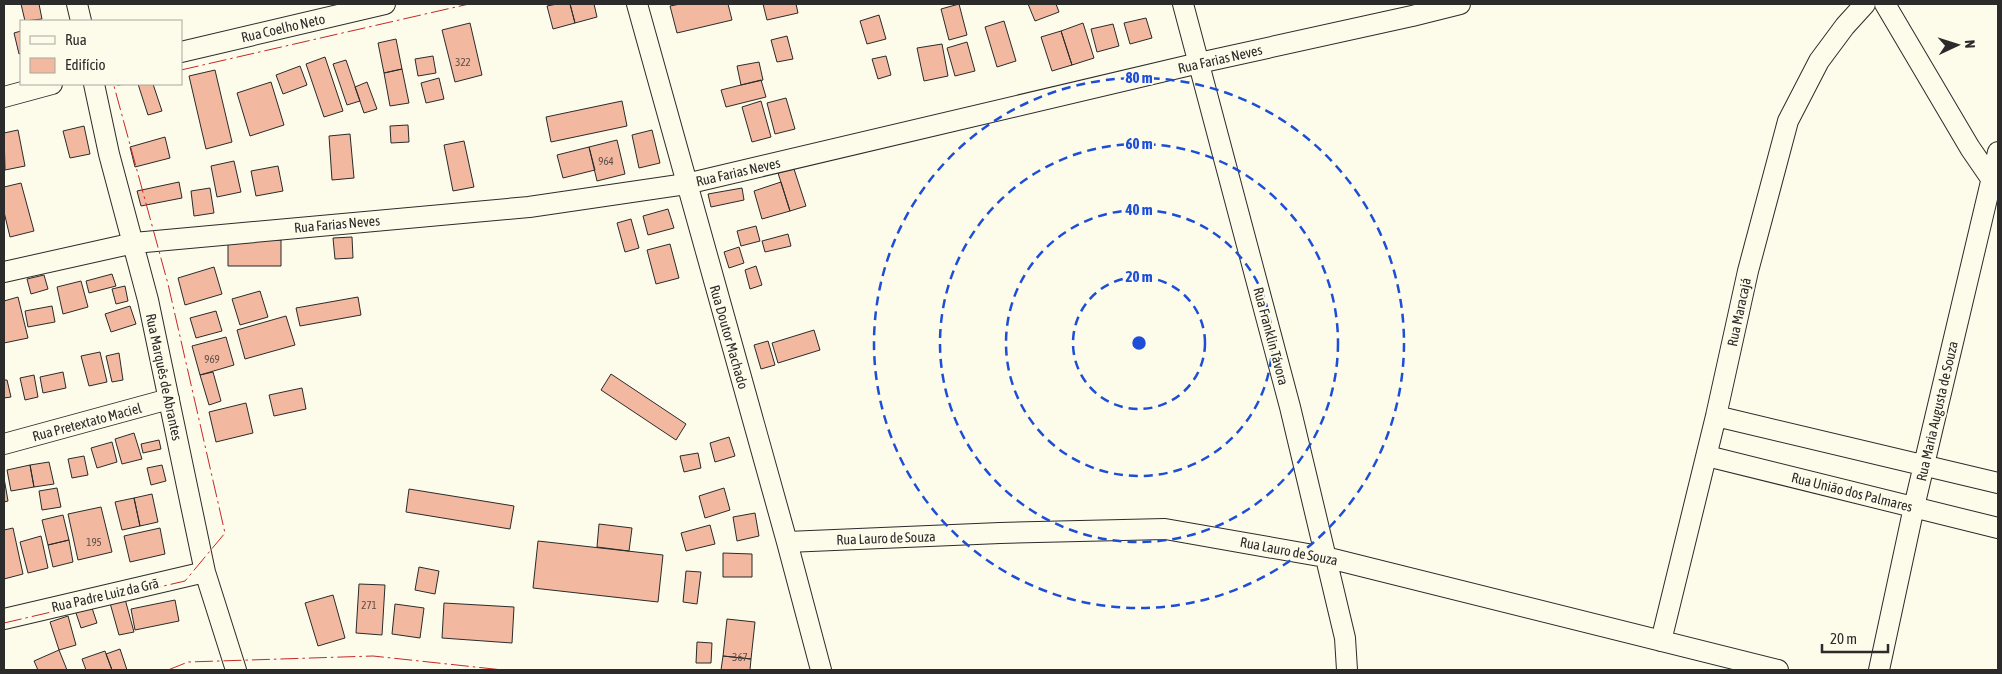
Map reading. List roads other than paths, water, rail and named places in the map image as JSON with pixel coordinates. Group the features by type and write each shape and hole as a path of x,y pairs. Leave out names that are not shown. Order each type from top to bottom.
{"street":[{"path":"77,4 81,20"},
{"name":"Rua Coelho Neto","path":"182,52 385,4"},
{"name":"Rua Doutor Machado","path":"637,4 788,542 821,670"},
{"name":"Rua Franklin Távora","path":"1183,4 1290,407 1345,638 1347,670"},
{"name":"Rua Farias Neves","path":"4,272 134,243 529,207 686,184 1198,63 1460,4"},
{"name":"Rua Maracajá","path":"1661,641 1716,416 1748,271 1788,121 1819,61 1845,26 1865,4"},
{"path":"1885,4 1970,148 1992,180"},
{"path":"4,97 48,85"},
{"name":"Rua Marquês de Abrantes","path":"94,85 109,154 134,243 205,572 236,670"},
{"name":"Rua Maria Augusta de Souza","path":"1880,670 1914,507 1998,152"},
{"name":"Rua Pretextato Maciel","path":"4,444 169,399"},
{"path":"1716,416 1998,484"},
{"name":"Rua União dos Palmares","path":"1706,456 1998,528"},
{"name":"Rua Lauro de Souza","path":"788,542 1000,533 1164,529 1325,557 1778,670"},
{"name":"Rua Padre Luiz da Grã","path":"4,619 205,572"}]}
